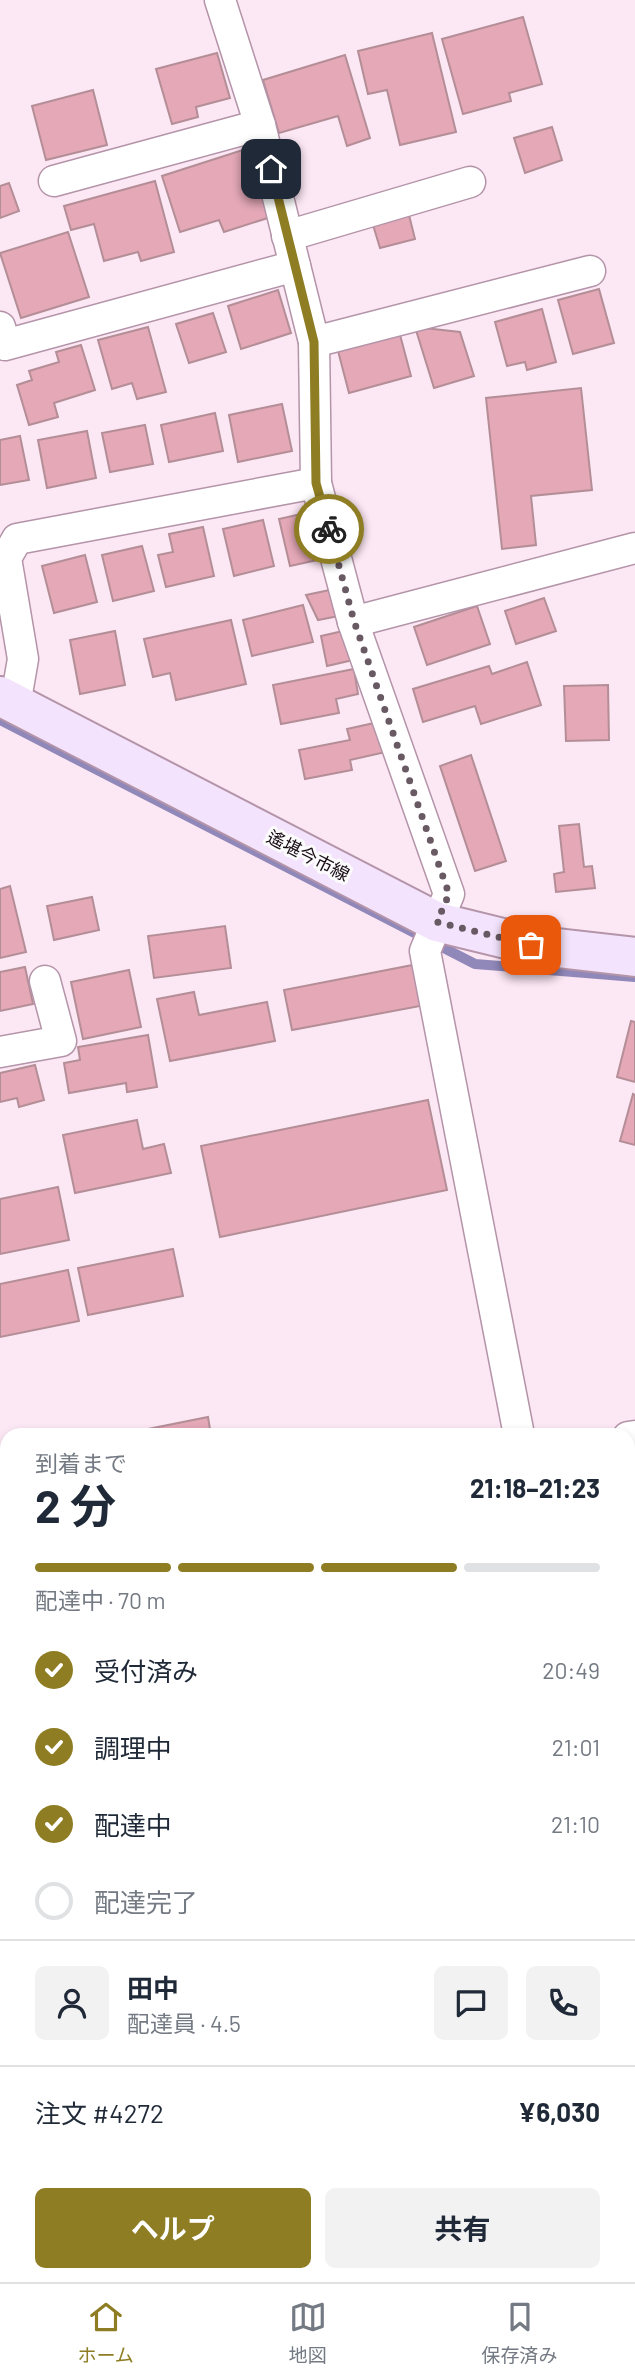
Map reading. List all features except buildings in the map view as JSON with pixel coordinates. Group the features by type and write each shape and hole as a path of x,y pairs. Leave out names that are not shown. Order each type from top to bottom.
{"main road":[{"name":"遙堪今市線","path":"8,701 437,922 531,945 635,957"}],"street":[{"path":"220,0 260,125 314,342 316,483 354,621 449,894 425,951 519,1428"},
{"path":"54,181 260,125"},
{"path":"287,236 470,182"},
{"path":"0,327 5,345 295,266"},
{"path":"314,342 590,271"},
{"path":"8,701 23,659 6,558 17,539 316,483"},
{"path":"354,621 635,548"},
{"path":"0,1052 61,1041 45,981"}],"waterway":[{"path":"0,720 475,964 635,977"}],"way so far":[{"path":"329,529 354,621 449,894 437,922 531,945"}],"route":[{"path":"271,169 314,342 316,483 329,529"}]}
